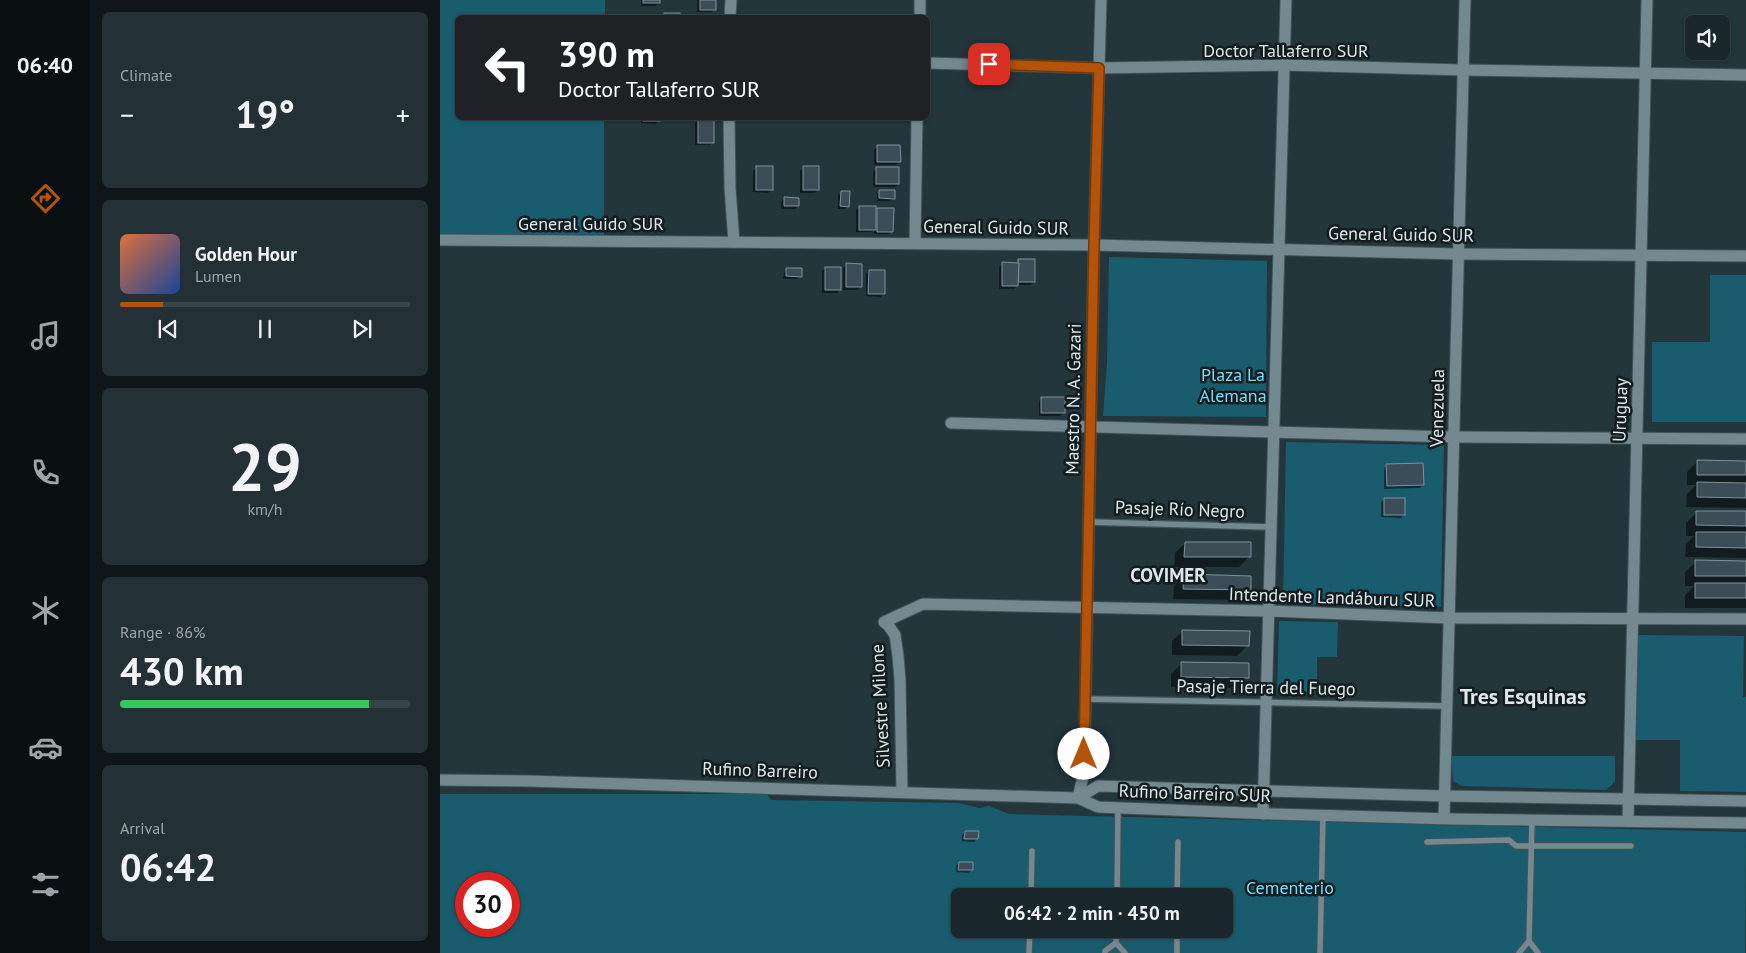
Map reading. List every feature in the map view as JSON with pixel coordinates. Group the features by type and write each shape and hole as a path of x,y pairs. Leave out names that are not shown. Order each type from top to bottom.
{"street":[{"path":"730,0 730,15"},
{"path":"920,0 920,15"},
{"name":"Maestro N. A. Gazari","path":"1078,798 1084,772 1094,245 1101,0"},
{"path":"1263,814 1286,0"},
{"name":"Venezuela","path":"1444,818 1465,0"},
{"name":"Uruguay","path":"1628,821 1647,0"},
{"name":"Doctor Tallaferro SUR","path":"930,63 1099,68 1284,65 1746,75"},
{"path":"729,120 730,188 734,242"},
{"path":"916,244 917,120"},
{"name":"General Guido SUR","path":"440,240 1094,245 1279,248 1458,254 1746,256"},
{"path":"951,423 1454,437 1746,439"},
{"name":"Intendente Landáburu SUR","path":"884,622 923,604 1268,611 1449,618 1746,620"},
{"name":"Silvestre Milone","path":"884,622 895,635 898,656 902,792"},
{"name":"Rufino Barreiro","path":"440,780 1078,798"},
{"name":"Rufino Barreiro SUR","path":"1078,798 1098,786 1444,796 1630,799"},
{"name":"Rufino Barreiro SUR","path":"1078,798 1098,807 1118,808 1323,816 1628,821"},
{"path":"1630,799 1746,801"},
{"path":"1628,821 1746,823"}],"lane":[{"name":"Pasaje Río Negro","path":"1088,522 1271,527"},
{"name":"Pasaje Tierra del Fuego","path":"1085,699 1446,706"},
{"path":"1117,888 1118,808"},
{"path":"1320,953 1323,816"},
{"path":"1532,820 1530,941 1538,953"},
{"path":"1427,842 1509,840 1516,846 1631,846"},
{"path":"1177,888 1178,842"},
{"path":"1031,888 1032,851"},
{"path":"1029,953 1030,938"},
{"path":"1116,938 1116,943 1125,953"},
{"path":"1177,938 1177,953"},
{"path":"1519,953 1530,941"},
{"path":"1105,953 1116,943"}],"green space":[{"path":"440,0 605,0 605,15 455,15 455,120 604,120 604,241 440,240"},
{"name":"Plaza La Alemana","path":"1109,257 1267,261 1266,417 1103,416 1107,363"},
{"path":"1710,275 1746,275 1746,422 1652,422 1652,342 1710,342"},
{"path":"1286,442 1444,445 1441,607 1283,604"},
{"path":"1279,621 1338,622 1337,657 1317,657 1317,692 1277,692"},
{"path":"1637,635 1744,636 1743,697 1746,697 1746,792 1680,791 1680,740 1636,740"},
{"path":"1451,756 1615,756 1615,782 1606,790 1462,786 1453,781"},
{"name":"Cementerio","path":"440,794 767,794 771,800 959,803 979,808 989,806 1009,814 1746,832 1745,953 440,953"}],"building":[{"path":"643,0 660,0 660,3 643,3"},
{"path":"700,0 716,0 716,10 700,10"},
{"path":"664,13 680,13 680,15 664,15"},
{"path":"643,120 660,120 660,121"},
{"path":"698,120 714,120 714,143 698,143"},
{"path":"877,145 900,145 901,162 877,162"},
{"path":"756,166 773,166 773,190 756,190"},
{"path":"803,166 819,166 819,190 803,190"},
{"path":"876,167 899,167 899,184 876,184"},
{"path":"879,190 895,190 895,199 879,198"},
{"path":"841,191 850,191 849,207 840,206"},
{"path":"784,197 799,198 799,206 784,206"},
{"path":"859,206 876,206 876,230 859,230"},
{"path":"877,208 894,208 893,232 877,232"},
{"path":"1018,259 1035,259 1035,282 1018,282"},
{"path":"1002,262 1019,263 1018,286 1002,286"},
{"path":"846,263 862,264 862,287 846,287"},
{"path":"825,267 841,267 841,290 825,290"},
{"path":"786,268 802,268 802,277 786,276"},
{"path":"869,270 885,270 885,294 868,294"},
{"path":"1041,397 1065,397 1065,413 1041,413"},
{"path":"1697,460 1746,461 1746,475 1697,475"},
{"path":"1423,463 1424,485 1387,486 1386,464"},
{"path":"1697,482 1746,483 1746,498 1697,497"},
{"path":"1384,498 1405,498 1405,515 1384,515"},
{"path":"1696,511 1746,511 1746,526 1696,525"},
{"path":"1696,532 1746,532 1746,548 1696,547"},
{"path":"1185,542 1251,542 1251,557 1184,557"},
{"path":"1695,560 1746,561 1746,576 1695,576"},
{"path":"1184,574 1251,576 1251,590 1183,589"},
{"path":"1695,583 1746,583 1746,598 1695,598"},
{"path":"1182,630 1250,631 1249,646 1182,645"},
{"path":"1181,662 1249,663 1249,678 1181,677"},
{"path":"965,831 979,831 978,839 964,839"},
{"path":"959,862 973,862 973,870 958,870"}],"district":[{"name":"COVIMER","path":"1168,575"},
{"name":"Tres Esquinas","path":"1523,696"}],"route":[{"path":"989,64 1099,68 1084,754"}]}
